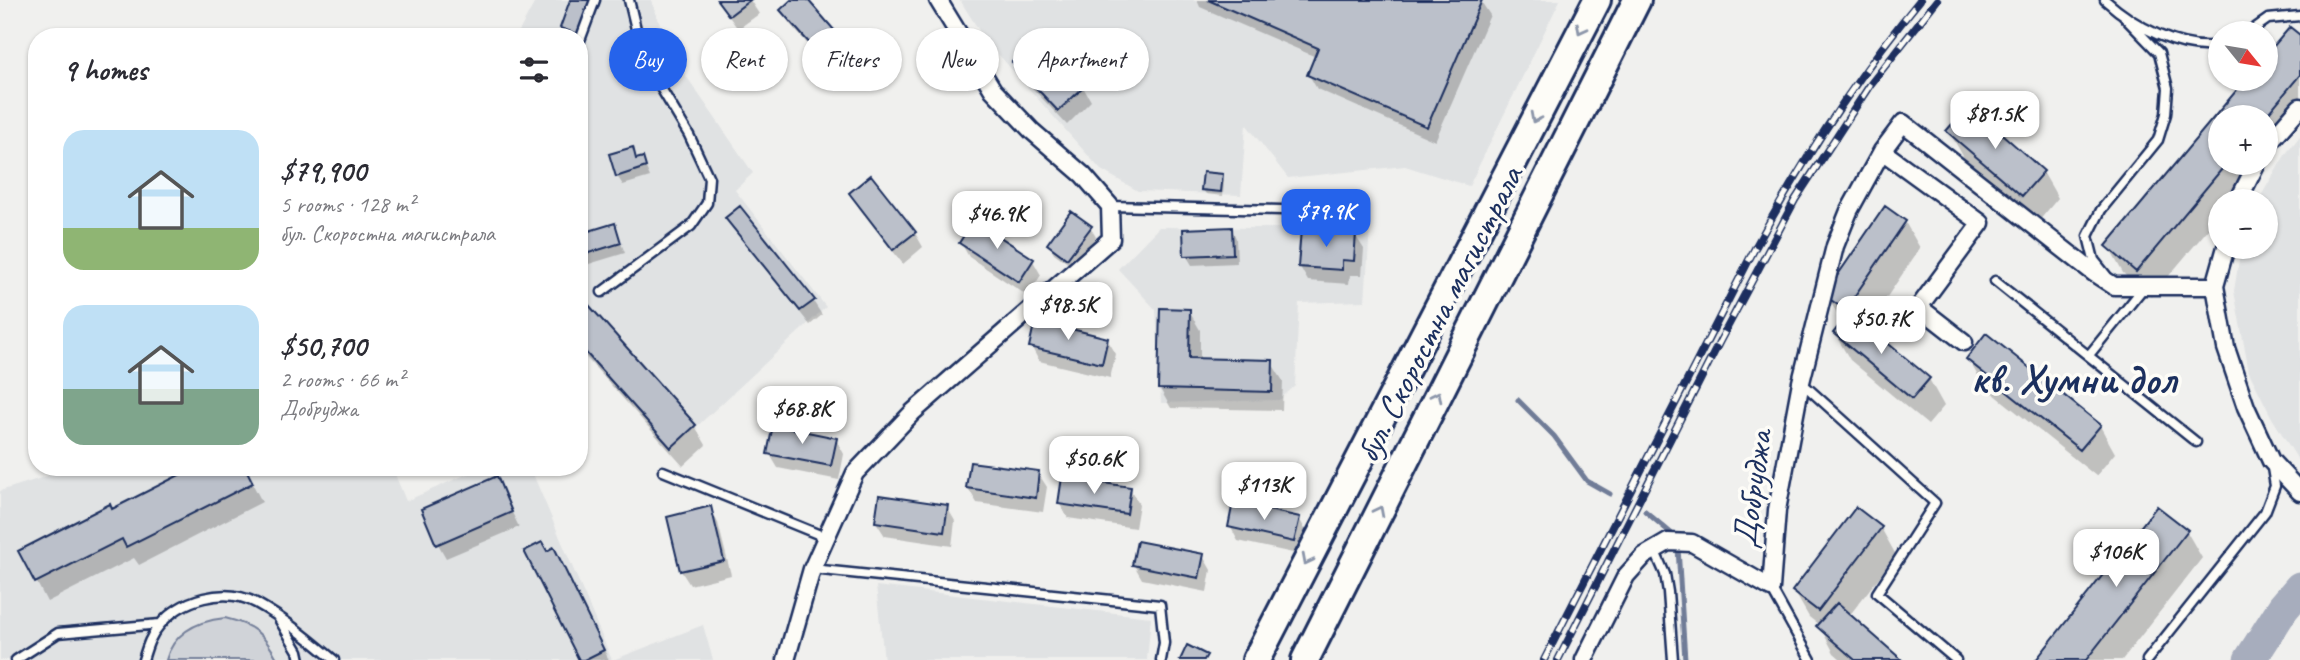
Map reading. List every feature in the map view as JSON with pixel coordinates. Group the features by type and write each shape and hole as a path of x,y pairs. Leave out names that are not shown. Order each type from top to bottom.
{"highway":[{"name":"бул. Скоростна магистрала","path":"1256,660 1597,0"},
{"name":"бул. Скоростна магистрала","path":"1305,660 1637,0"},
{"path":"1612,48 1646,0"}],"street":[{"path":"786,659 812,569 855,473 913,412 1111,239 1110,206 1083,175 1032,131 993,90 938,0"},
{"path":"2278,132 2300,107"},
{"name":"Добруджа","path":"1668,544 1692,543 1771,588 1777,510 1801,382 1835,246 1882,151 1903,122 2094,274 2114,286"},
{"path":"1882,151 1981,223 1919,307 1964,342"},
{"path":"2223,259 2215,286 2226,348 2246,407 2271,461 2300,492"},
{"path":"2114,286 2215,286"},
{"path":"1584,660 1626,576 1644,556 1668,544"}],"lane":[{"path":"585,28 595,0"},
{"path":"602,292 691,226 707,203 709,178 689,135 643,58 629,0"},
{"path":"2105,0 2159,53 2168,88 2166,114 2158,140 2101,210 2088,236 2094,260 2114,286"},
{"path":"2265,21 2300,16"},
{"path":"2125,18 2184,45 2208,45"},
{"path":"1110,206 1363,212"},
{"path":"1995,281 2196,442"},
{"path":"2089,355 2145,286"},
{"path":"1801,382 1936,503 1877,593 1956,660"},
{"path":"2147,660 2265,512 2275,486 2271,461"},
{"path":"663,471 825,537"},
{"path":"1668,544 1665,574 1673,660"},
{"path":"812,569 1160,605 1164,643 1161,660"},
{"path":"1771,588 1811,660"},
{"path":"144,660 148,642 160,624 181,606 199,599 227,596 254,602 295,627 334,660"},
{"path":"279,619 299,651 300,660"},
{"path":"16,660 58,633 160,624"}],"shaded area":[{"path":"536,0 651,0 661,28 609,28 609,91 687,91 687,77 753,173 735,190 826,307 680,442 588,361 588,28 521,28"},
{"path":"960,0 1560,0 1469,186 1405,166 1288,178 1246,124 1241,195 1138,191 1101,170 1031,91 1149,91 1149,28 1013,28 1013,71 999,55 999,28 977,28"},
{"path":"2300,136 2300,463 2272,418 2249,372 2234,291 2239,259 2278,259 2278,189 2265,189 2273,175 2278,175 2278,167"},
{"path":"1159,227 1370,229 1365,301 1299,303 1295,386 1279,400 1161,403 1156,310 1118,269"},
{"path":"48,476 396,476 406,501 463,476 534,476 612,660 0,660 0,491"},
{"path":"876,586 1151,617 1147,660 884,660"},
{"path":"225,618 244,624 257,632 268,643 278,660 166,660 175,642 188,629"},
{"path":"703,625 713,660 613,660"}],"building":[{"path":"570,0 590,0 579,28 560,28"},
{"path":"717,0 750,0 729,16"},
{"path":"791,0 808,0 832,28 802,28 802,35 780,10"},
{"path":"1208,0 1482,0 1427,127 1307,75 1318,48"},
{"path":"2290,27 2300,35 2300,75 2275,105 2224,105 2236,91 2278,91 2278,41"},
{"path":"1039,91 1080,91 1058,111"},
{"path":"1969,105 2044,171 2022,196 1946,131"},
{"path":"2208,124 2208,175 2217,175 2136,272 2106,246"},
{"path":"633,147 636,159 643,157 646,167 616,177 609,154"},
{"path":"1203,172 1223,174 1221,192 1201,190"},
{"path":"871,175 916,232 893,250 849,193"},
{"path":"740,206 815,300 800,311 725,218"},
{"path":"1885,206 1906,221 1845,310 1824,295"},
{"path":"1071,211 1092,226 1067,259 1047,244"},
{"path":"974,220 1034,259 1019,282 959,243"},
{"path":"615,223 621,243 588,253 588,231"},
{"path":"1232,227 1233,254 1184,256 1183,229"},
{"path":"1301,229 1356,233 1354,261 1342,260 1342,270 1298,267"},
{"path":"588,304 696,425 671,448 588,355"},
{"path":"1160,308 1190,309 1189,358 1273,360 1272,392 1158,389"},
{"path":"1850,312 1930,378 1912,399 1833,333"},
{"path":"1035,320 1108,338 1102,364 1029,347"},
{"path":"1986,333 2101,425 2080,450 1966,359"},
{"path":"773,425 837,438 831,466 767,454"},
{"path":"970,462 1039,471 1036,498 966,488"},
{"path":"177,476 250,476 253,483 126,547 122,539 35,583 18,551 110,504 112,509"},
{"path":"497,476 512,512 436,545 421,509"},
{"path":"1062,477 1131,487 1127,514 1058,504"},
{"path":"879,495 948,505 944,532 875,522"},
{"path":"1233,502 1300,517 1294,542 1228,527"},
{"path":"711,506 724,561 680,571 667,517"},
{"path":"2157,506 2188,530 2086,660 2036,660"},
{"path":"1856,507 1882,527 1818,611 1792,591"},
{"path":"1137,541 1204,554 1199,578 1132,565"},
{"path":"542,542 547,551 554,547 604,650 584,660 579,660 524,551"},
{"path":"1837,603 1902,660 1855,660 1816,626"},
{"path":"1187,645 1207,655 1204,660 1180,660"}],"waterway":[{"path":"1518,400 1554,436 1587,481 1610,494"},
{"path":"1645,511 1672,534 1678,548 1685,660"},
{"path":"2250,660 2283,608 2300,588"}],"railway":[{"path":"1544,660 1773,215 1852,89 1920,0"},
{"path":"1558,660 1795,200 1870,85 1937,0"}],"district":[{"name":"кв. Хумни дол","path":"2073,379"}]}
